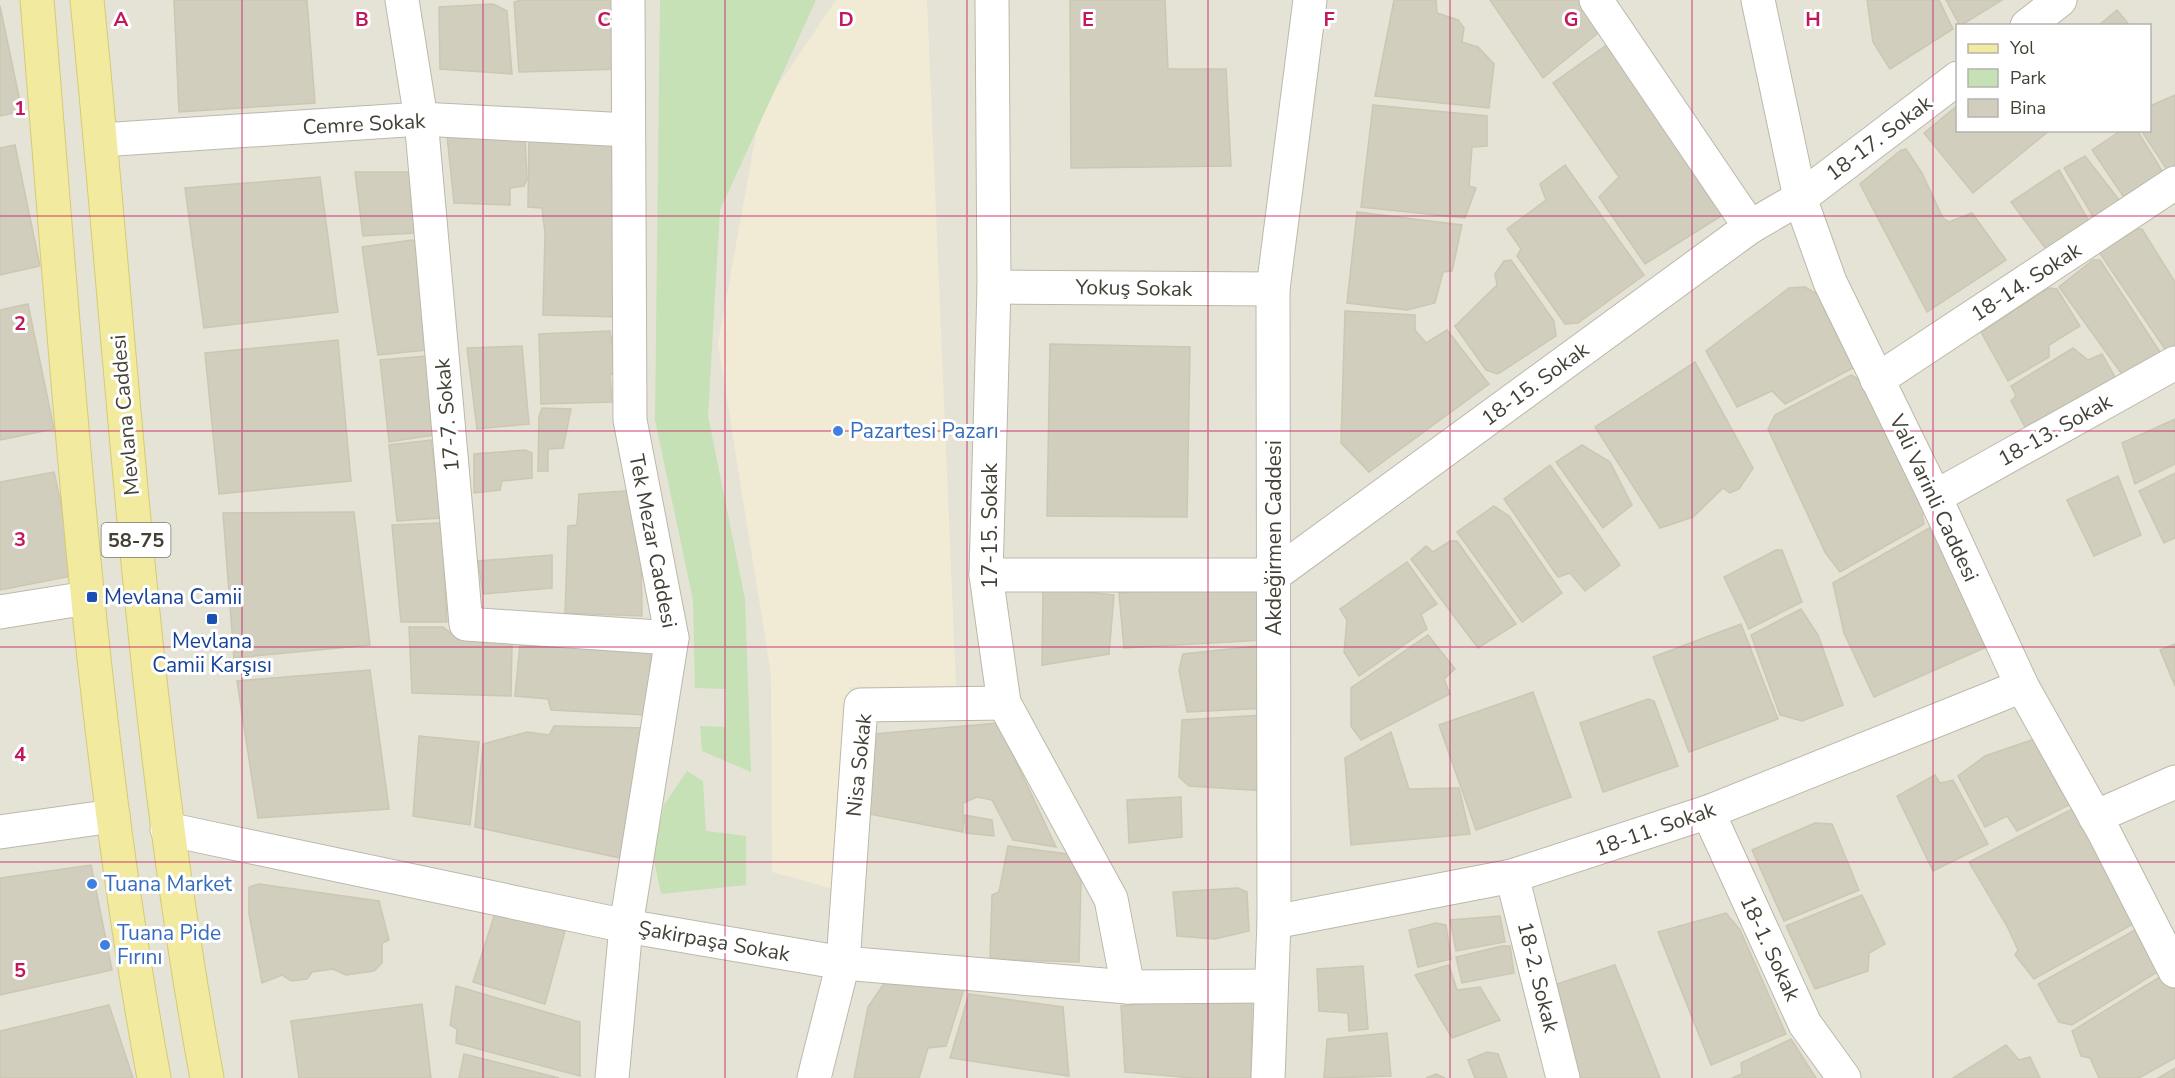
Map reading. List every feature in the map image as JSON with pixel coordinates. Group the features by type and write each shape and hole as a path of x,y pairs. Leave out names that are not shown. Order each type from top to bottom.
{"main road":[{"name":"58-75","path":"37,0 87,598 113,816 154,1078"},
{"name":"Mevlana Caddesi","path":"87,0 137,550 166,829 188,976 207,1078"}],"street":[{"name":"17-7. Sokak","path":"402,0 421,119 466,624 672,638"},
{"name":"Tek Mezar Caddesi","path":"612,1078 626,926 672,638 630,420 628,0"},
{"name":"17-15. Sokak","path":"992,0 994,287 986,575 1004,703 1111,899 1128,987"},
{"name":"Akdeğirmen Caddesi","path":"1268,1078 1274,922 1273,289 1310,0"},
{"path":"1596,0 1750,227"},
{"name":"Vali Varinli Caddesi","path":"1758,0 1800,198 1830,282 1935,497 2022,686 2095,817 2175,970"},
{"path":"2030,24 2060,0"},
{"name":"18-17. Sokak","path":"1800,198 1956,80"},
{"name":"Cemre Sokak","path":"101,140 421,119 628,130"},
{"name":"18-14. Sokak","path":"1877,380 2175,183"},
{"name":"18-15. Sokak","path":"1274,575 1750,227 1800,198"},
{"name":"Yokuş Sokak","path":"994,287 1273,289"},
{"name":"18-13. Sokak","path":"1935,497 2175,363"},
{"path":"986,575 1274,575"},
{"path":"0,612 87,598"},
{"name":"18-11. Sokak","path":"1274,922 1512,876 1708,812 2022,686"},
{"name":"Nisa Sokak","path":"843,963 861,705 1004,703"},
{"path":"2095,817 2175,782"},
{"name":"18-1. Sokak","path":"1708,812 1805,1024 1844,1078"},
{"path":"0,832 113,816"},
{"name":"Şakirpaşa Sokak","path":"166,829 626,926 843,963 1128,987 1270,986"},
{"name":"18-2. Sokak","path":"1512,876 1563,1078"},
{"path":"814,1078 843,963"}],"shaded area":[{"path":"0,0 2175,0 2175,1078 0,1078"},
{"name":"Pazartesi Pazarı","path":"836,0 927,0 956,686 850,687 834,889 772,872 771,674 718,344 760,112"}],"green space":[{"path":"660,0 816,0 720,210 708,416 745,599 751,772 702,751 700,726 725,727 726,689 695,688 693,600 655,420"},
{"path":"687,771 703,781 706,831 746,836 746,885 661,894 653,855 664,805"}],"building":[{"path":"174,0 307,0 315,103 179,112"},
{"path":"522,0 620,0 621,69 519,72 514,2"},
{"path":"1070,0 1165,0 1168,69 1226,69 1231,166 1071,168"},
{"path":"1394,0 1436,0 1437,13 1458,20 1464,28 1462,42 1478,47 1494,64 1489,108 1375,96"},
{"path":"1490,0 1581,0 1603,29 1543,78"},
{"path":"1867,0 1939,0 1953,29 1890,69 1873,42"},
{"path":"1946,0 2002,0 1963,24 1959,24"},
{"path":"493,4 507,11 512,74 440,69 439,7"},
{"path":"0,6 22,111 0,116"},
{"path":"2117,10 2128,24 2100,24"},
{"path":"1608,44 1725,201 1721,216 1645,264 1599,197 1619,177 1553,83"},
{"path":"2175,95 2175,168 2169,173 2142,132 2151,132 2151,106"},
{"path":"1373,105 1487,116 1487,146 1472,147 1469,186 1476,188 1465,218 1361,207"},
{"path":"1956,107 1956,132 2048,132 1973,193 1924,133"},
{"path":"529,131 617,137 623,317 543,315 545,233 542,208 528,207"},
{"path":"2119,132 2138,132 2164,174 2125,199 2092,150"},
{"path":"447,136 525,137 527,179 524,186 510,188 510,205 454,203"},
{"path":"15,145 40,266 0,275 0,148"},
{"path":"1906,149 1922,173 1943,218 1949,222 1972,213 2006,260 1927,312 1860,184 1900,151"},
{"path":"2085,156 2120,201 2094,218 2064,168"},
{"path":"1565,165 1644,275 1578,323 1565,324 1517,256 1521,249 1507,229 1546,200 1540,184"},
{"path":"2059,170 2089,221 2046,249 2011,202"},
{"path":"355,172 410,172 414,233 363,236"},
{"path":"320,177 338,312 204,328 185,188"},
{"path":"1357,212 1462,225 1452,271 1443,272 1435,303 1407,310 1347,303"},
{"path":"2136,229 2142,229 2175,282 2175,351 2169,355 2099,252"},
{"path":"412,240 419,244 427,350 378,355 362,247"},
{"path":"1511,260 1554,321 1556,336 1498,374 1486,370 1455,326 1497,285 1495,274 1504,261"},
{"path":"2093,260 2100,260 2162,355 2124,377 2059,287"},
{"path":"1805,287 1817,294 1853,368 1785,404 1772,391 1737,407 1706,351 1789,288"},
{"path":"2049,288 2057,289 2080,326 2049,345 2049,357 2008,381 1981,332"},
{"path":"28,304 54,429 0,440 0,310"},
{"path":"1345,311 1415,315 1415,330 1426,343 1447,330 1489,384 1369,472 1341,443"},
{"path":"610,331 617,371 610,375 612,402 541,404 539,334"},
{"path":"338,340 351,481 219,494 205,353"},
{"path":"1050,344 1190,347 1187,517 1047,516"},
{"path":"522,346 529,424 477,429 467,348"},
{"path":"2073,348 2088,360 2102,354 2116,379 2025,427 2011,401 2016,396 2011,386"},
{"path":"427,356 434,435 389,442 380,360"},
{"path":"1695,362 1753,468 1739,489 1730,493 1723,488 1693,517 1660,528 1595,427"},
{"path":"1851,375 1865,383 1927,510 1922,515 1924,524 1840,572 1825,552 1768,429 1775,415"},
{"path":"542,408 571,409 563,448 548,449 548,471 538,471 539,417"},
{"path":"2175,419 2175,464 2135,484 2122,443"},
{"path":"431,440 441,518 397,521 389,445"},
{"path":"1582,445 1610,462 1632,505 1603,528 1556,462"},
{"path":"525,450 532,453 532,478 502,481 500,490 474,493 474,454"},
{"path":"1550,465 1620,565 1585,591 1570,573 1558,577 1504,499"},
{"path":"54,472 77,575 0,590 0,482"},
{"path":"2175,473 2175,538 2164,543 2139,491"},
{"path":"2118,476 2141,535 2094,556 2067,500"},
{"path":"640,490 642,616 565,613 568,526 577,525 579,494"},
{"path":"1494,506 1509,516 1562,593 1522,622 1457,532"},
{"path":"354,512 370,645 234,658 223,513"},
{"path":"441,523 447,622 401,622 392,525"},
{"path":"1931,527 1989,646 1874,697 1844,633 1833,583"},
{"path":"1450,541 1457,541 1516,624 1478,648 1411,559 1426,546 1433,552"},
{"path":"1776,550 1782,550 1802,602 1749,629 1724,577"},
{"path":"552,555 552,588 483,594 478,561"},
{"path":"1407,562 1437,604 1421,614 1427,629 1359,676 1344,652 1347,620 1340,609"},
{"path":"1261,586 1264,640 1124,648 1119,593"},
{"path":"1043,588 1114,595 1109,654 1042,665"},
{"path":"1801,609 1818,635 1843,705 1802,721 1780,715 1751,635"},
{"path":"1741,624 1778,719 1689,752 1653,657"},
{"path":"409,627 443,627 458,639 512,643 511,696 412,693"},
{"path":"1428,635 1455,669 1444,679 1450,694 1361,740 1351,726 1351,688"},
{"path":"520,644 651,651 647,715 551,710 548,699 515,696"},
{"path":"2175,644 2175,686 2160,650"},
{"path":"1266,645 1268,708 1187,712 1179,670 1183,654"},
{"path":"370,670 389,809 258,818 237,681"},
{"path":"1533,692 1571,797 1476,830 1439,725"},
{"path":"1648,699 1654,701 1678,766 1603,792 1580,723"},
{"path":"1263,715 1266,791 1189,786 1179,777 1182,720"},
{"path":"998,723 1056,847 1013,840 992,800 977,797 963,803 963,832 869,814 874,734"},
{"path":"554,726 644,728 620,858 475,827 483,744 527,732 549,735"},
{"path":"1391,732 1409,789 1459,788 1470,834 1351,845 1345,758"},
{"path":"2046,735 2079,800 2017,831 2007,816 1985,827 1958,776 1985,756"},
{"path":"419,736 479,742 470,825 413,816"},
{"path":"1935,775 1940,783 1953,780 1988,844 1933,871 1897,796"},
{"path":"1181,797 1182,837 1129,843 1127,800"},
{"path":"2078,806 2135,923 2034,979 2015,955 2018,950 2007,926 1969,862"},
{"path":"964,815 992,820 994,836 966,833"},
{"path":"1815,823 1832,824 1859,890 1784,921 1752,850"},
{"path":"1008,846 1068,854 1081,880 1079,962 990,959 992,895 999,892"},
{"path":"91,865 112,970 0,995 0,878"},
{"path":"259,884 379,901 389,940 382,943 382,963 374,971 346,975 333,969 312,972 307,979 291,981 282,975 262,983 249,914 249,887"},
{"path":"1238,888 1247,892 1249,931 1215,939 1177,936 1173,892"},
{"path":"1862,895 1885,944 1869,953 1868,971 1815,989 1786,926"},
{"path":"496,910 565,931 545,1004 473,982"},
{"path":"1726,913 1740,930 1786,1034 1711,1065 1658,932"},
{"path":"1500,916 1505,942 1456,951 1450,920"},
{"path":"1436,923 1446,925 1451,959 1418,967 1409,930"},
{"path":"2135,930 2162,969 2072,1025 2059,1022 2038,984"},
{"path":"1510,946 1514,973 1462,983 1456,957"},
{"path":"1449,965 1457,990 1480,987 1500,1020 1452,1038 1415,975"},
{"path":"1615,965 1660,1078 1578,1078 1554,985"},
{"path":"1363,966 1368,1029 1349,1031 1348,1013 1319,1011 1317,969"},
{"path":"2166,973 2175,988 2175,1058 2139,1078 2099,1078 2090,1058 2081,1056 2072,1031"},
{"path":"885,982 964,989 946,1046 928,1048 919,1078 854,1078 868,1007"},
{"path":"456,986 580,1022 580,1076 456,1043 457,1029 450,1025"},
{"path":"969,994 1063,1007 1069,1076 950,1058"},
{"path":"1252,995 1251,1078 1193,1078 1125,1072 1121,1006 1217,996"},
{"path":"422,1004 431,1078 299,1078 291,1021"},
{"path":"109,1005 133,1078 0,1078 0,1031"},
{"path":"1387,1033 1391,1076 1324,1078 1327,1039"},
{"path":"1791,1039 1816,1078 1732,1078 1742,1074 1741,1063"},
{"path":"2006,1045 2019,1060 2030,1057 2040,1078 1953,1078"},
{"path":"1487,1052 1498,1054 1507,1078 1475,1078 1468,1060"},
{"path":"464,1054 559,1078 459,1078"},
{"path":"2175,1068 2175,1078 2158,1078"},
{"path":"1436,1074 1445,1078 1426,1078"}],"place":[{"name":"Pazartesi Pazarı","path":"838,431"},
{"name":"Mevlana Camii","path":"92,597"},
{"name":"Mevlana Camii Karşısı","path":"212,619"},
{"name":"Tuana Market","path":"92,884"},
{"name":"Tuana Pide Fırını","path":"105,945"}]}
